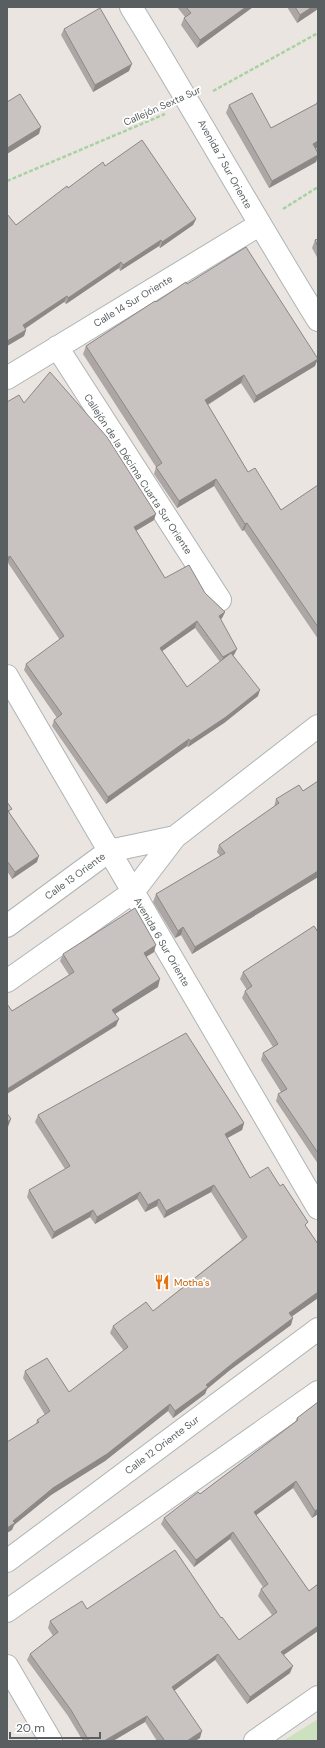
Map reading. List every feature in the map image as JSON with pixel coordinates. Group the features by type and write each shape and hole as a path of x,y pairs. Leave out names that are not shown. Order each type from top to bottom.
{"street":[{"name":"Avenida 7 Sur Oriente","path":"132,7 191,103 259,225 318,320"},
{"name":"Calle 14 Sur Oriente","path":"7,378 259,225"},
{"name":"Callejón de la Décima Cuarta Sur Oriente","path":"57,347 220,600"},
{"name":"Avenida 6 Sur Oriente","path":"7,676 318,1208"},
{"name":"Calle 13 Oriente","path":"7,981 133,892 175,837 318,726"},
{"name":"Calle 13 Oriente","path":"7,926 109,851 175,837"},
{"name":"Calle 12 Oriente Sur","path":"7,1561 318,1329"},
{"path":"7,1611 318,1392"},
{"path":"7,1666 51,1741"},
{"path":"255,1741 318,1697"}],"path":[{"name":"Callejón Sexta Sur","path":"7,181 191,103 318,33"},
{"path":"259,225 318,187"}],"green space":[{"path":"318,1719 318,1741 283,1741"}],"building":[{"path":"186,7 246,7 200,40 184,18 191,13"},
{"path":"295,7 312,7 300,15"},
{"path":"100,8 132,64 95,85 64,29"},
{"path":"252,93 271,128 318,103 318,141 313,144 318,155 272,181 229,105"},
{"path":"20,94 41,127 7,148 7,102"},
{"path":"142,140 196,219 162,242 161,240 123,265 121,262 68,298 67,296 23,325 26,330 7,341 7,214 16,225 67,186 68,188 103,162 105,166"},
{"path":"318,239 318,247 315,240"},
{"path":"246,247 318,359 256,396 244,375 205,400 248,472 255,468 281,510 318,485 318,627 247,523 245,524 216,479 179,501 156,467 162,463 86,346 155,301 156,302 186,282 187,284"},
{"path":"50,372 107,437 156,514 134,527 165,578 189,565 205,593 225,612 219,616 237,649 223,657 197,621 160,648 187,687 231,653 260,690 226,717 190,741 189,739 108,797 54,720 62,714 26,664 64,636 10,556 7,558 7,402 19,395 24,403"},
{"path":"318,781 318,871 195,947 183,927 178,931 156,894 225,853 219,845 279,803 276,799 299,785 303,791"},
{"path":"7,802 12,809 8,811 39,856 15,872 7,861"},
{"path":"135,908 156,945 144,953 160,979 112,1010 119,1019 7,1089 7,1004 12,1011 74,972 63,954"},
{"path":"314,926 318,932 318,1153 278,1094 287,1089 263,1053 278,1044 245,991 252,986 243,972"},
{"path":"186,1033 244,1123 225,1134 250,1178 268,1167 280,1186 283,1184 308,1222 305,1225 318,1244 318,1292 289,1313 293,1318 233,1363 206,1385 208,1387 175,1411 170,1404 107,1454 53,1488 13,1521 15,1523 7,1528 7,1442 39,1422 37,1420 50,1411 25,1371 47,1358 69,1392 128,1347 113,1326 146,1302 153,1311 247,1237 214,1185 166,1211 159,1199 148,1205 140,1192 97,1217 93,1210 54,1232 29,1190 70,1166 38,1115"},
{"path":"7,1113 11,1119 7,1122"},
{"path":"318,1402 318,1509 315,1511 296,1481 254,1512 309,1591 318,1584 318,1626 281,1652 293,1666 250,1697 218,1654 172,1687 202,1731 187,1741 165,1741 147,1716 104,1741 89,1741 71,1710 30,1654 58,1632 50,1621 82,1601 87,1609 175,1550 221,1618 222,1617 239,1640 277,1612 261,1589 268,1584 233,1532 196,1560 164,1518 198,1492 200,1494 298,1420 297,1418"}],"place":[{"name":"Motha's","path":"162,1282"}]}
